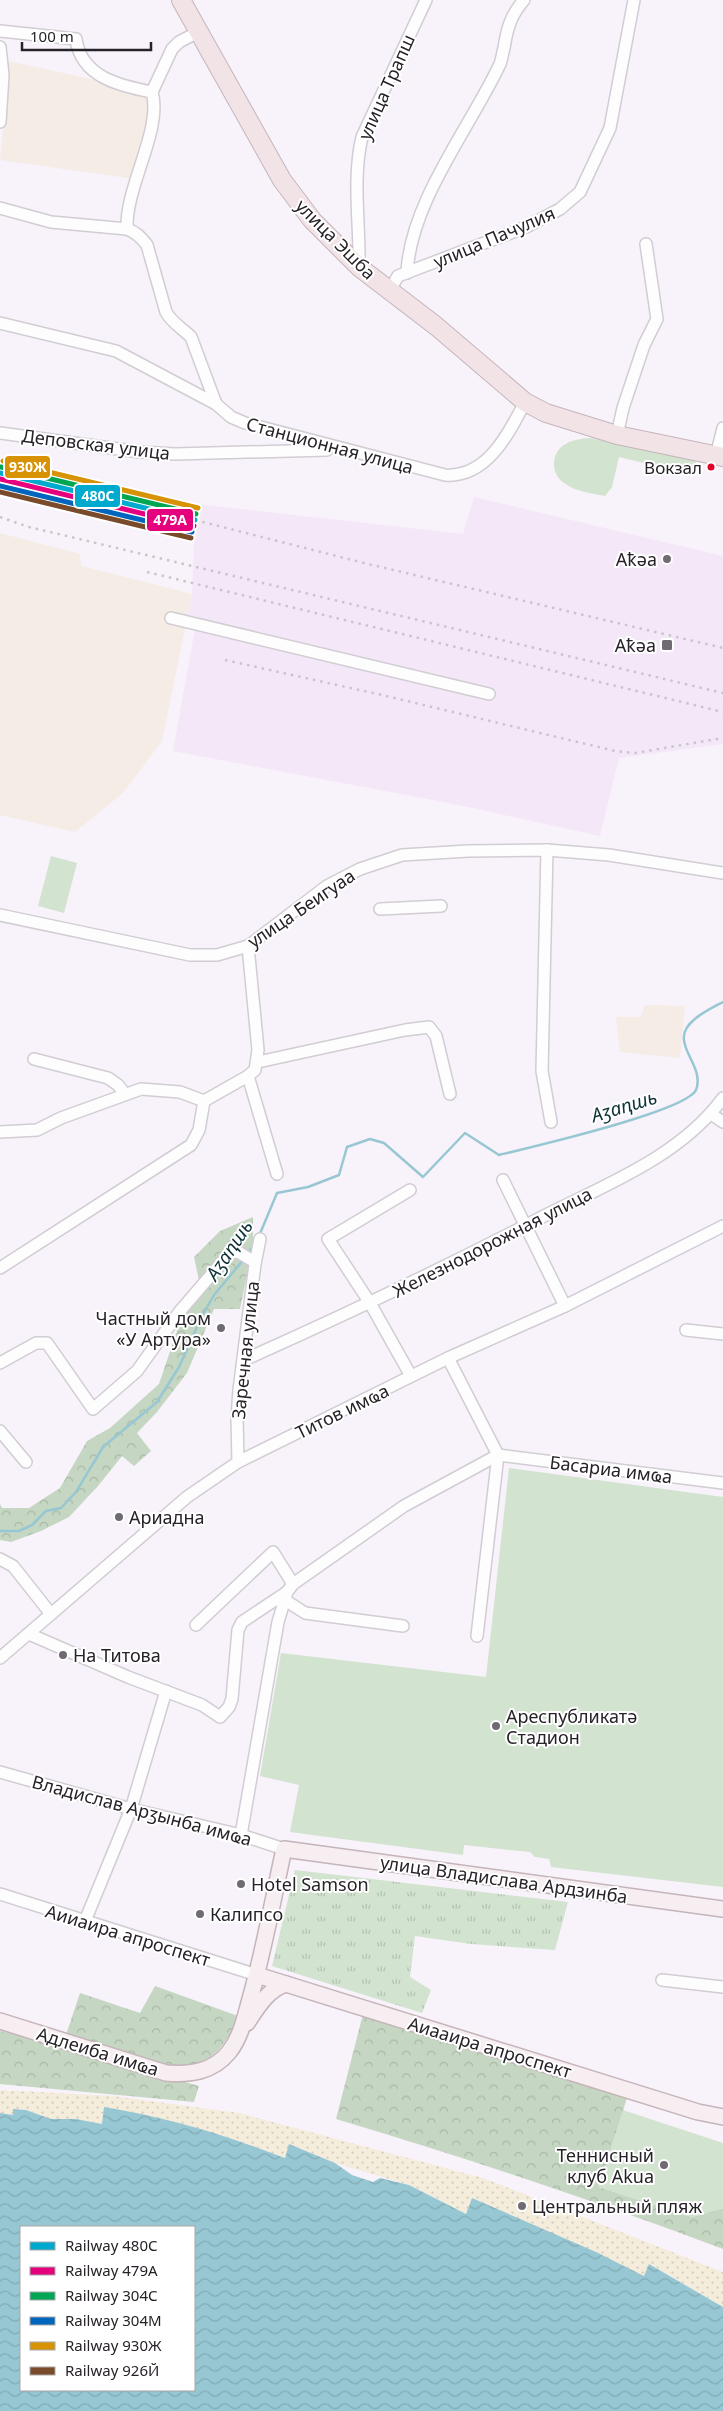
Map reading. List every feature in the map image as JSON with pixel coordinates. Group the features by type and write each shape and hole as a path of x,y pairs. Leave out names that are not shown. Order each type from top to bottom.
{"highway":[{"name":"улица Эшба","path":"188,4 198,32 267,155 292,195 312,220 359,267 390,290 526,402 546,413 618,435 720,457"}],"main road":[{"name":"улица Владислава Ардзинба","path":"284,1849 723,1909"},
{"name":"Адлеиба имҩа","path":"0,2021 150,2069 178,2074 202,2072 211,2068 228,2054 240,2032 256,1975 284,1849"},
{"name":"Аиааира апроспект","path":"256,1975 698,2112 723,2117"},
{"path":"240,2032 268,1994 279,1986 286,1984"}],"street":[{"name":"улица Трапш","path":"359,267 360,238 356,215 359,152 362,137 426,0"},
{"path":"407,273 412,236 420,215 454,146 500,64 507,29 512,15 524,0"},
{"name":"улица Пачулия","path":"390,290 398,276 526,227 560,210 580,192 610,128 634,0"},
{"path":"0,31 76,39 82,58 106,80 119,86 152,92"},
{"path":"127,229 128,206 151,130 156,105 152,92 172,49 179,42 198,32"},
{"path":"0,47 3,76 0,122"},
{"path":"0,208 51,222 127,229 135,232 147,245 166,312 172,322 191,337 216,404"},
{"path":"618,435 623,408 644,346 657,319 646,244"},
{"name":"Станционная улица","path":"0,323 116,351 216,404 231,417 245,422 342,449 454,476 470,470 502,444 526,402"},
{"path":"720,457 723,428"},
{"name":"Деповская улица","path":"0,433 149,452 342,449"},
{"path":"171,618 488,694"},
{"path":"548,850 542,1071 551,1122"},
{"name":"улица Беигуаа","path":"0,915 190,955 217,955 248,946 327,886 360,869 402,856 428,852 548,850 609,855 723,873"},
{"path":"380,909 441,906"},
{"path":"204,1101 248,1076 255,1070 258,1062 248,946"},
{"path":"258,1062 405,1030 429,1027 436,1036 450,1094"},
{"path":"34,1059 108,1078 118,1085 125,1094"},
{"path":"248,1076 277,1174"},
{"path":"0,1132 37,1130 62,1118 141,1089 180,1092 204,1101"},
{"name":"Железнодорожная улица","path":"244,1360 370,1303 656,1159 711,1114 723,1098"},
{"path":"0,1268 191,1145 199,1130 204,1101"},
{"path":"711,1114 723,1122"},
{"path":"503,1180 565,1306"},
{"path":"410,1190 328,1239 370,1303 411,1376"},
{"name":"Титов имҩа","path":"0,1658 187,1497 238,1462 448,1358 565,1306 723,1226"},
{"name":"Заречная улица","path":"238,1462 237,1418 244,1360 249,1259 260,1238"},
{"path":"0,1363 36,1343 47,1343 93,1409 137,1371 180,1311 230,1253 249,1259"},
{"path":"686,1330 723,1334"},
{"path":"448,1358 498,1455 477,1636"},
{"path":"0,1431 26,1462"},
{"path":"29,1634 202,1705 220,1717 229,1708 232,1699 238,1630 242,1622 288,1592 404,1506 498,1455"},
{"name":"Басариа имҩа","path":"498,1455 723,1483"},
{"path":"196,1625 273,1552 288,1592 305,1613 403,1626"},
{"path":"0,1559 13,1566 52,1614"},
{"path":"241,1835 258,1727 278,1622 288,1592"},
{"path":"85,1921 131,1808 166,1691"},
{"name":"Владислав Арӡынба имҩа","path":"0,1772 131,1808 241,1835 284,1849"},
{"name":"Аииаира апроспект","path":"0,1894 256,1975"},
{"path":"662,1980 723,1987"}],"shaded area":[{"path":"8,61 156,93 135,179 0,160 8,84"},
{"path":"474,497 723,556 723,744 619,758 600,836 459,805 173,751 197,617 187,615 192,594 196,504 463,534"},
{"path":"0,533 80,554 81,566 192,594 162,741 123,793 75,832 0,815"},
{"path":"645,1005 685,1006 680,1058 620,1052 616,1017 641,1017"}],"green space":[{"path":"591,438 696,461 693,475 619,457 612,487 605,496 579,490 562,482 556,474 554,467 555,459 560,448 565,444"},
{"path":"51,856 77,863 64,913 38,906"},
{"path":"253,1217 253,1246 240,1309 214,1309 187,1373 157,1412 137,1433 151,1451 134,1466 122,1456 98,1486 69,1517 41,1531 11,1542 0,1540 0,1504 2,1508 29,1508 60,1488 87,1441 110,1428 159,1384 181,1319 201,1290 194,1257 220,1231"},
{"name":"Ареспубликатә Стадион","path":"509,1468 723,1497 723,1887 551,1867 549,1859 535,1857 530,1852 464,1845 463,1855 290,1832 299,1785 260,1776 281,1653 486,1677"},
{"path":"295,1870 568,1902 555,1950 471,1944 415,1936 410,1977 431,1990 422,2013 272,1966"},
{"path":"155,1986 238,2016 232,2031 223,2045 205,2061 185,2066 169,2065 113,2051 66,2035 80,1993 140,2013"},
{"path":"363,2014 627,2098 599,2187 692,2217 723,2208 723,2249 531,2181 336,2119"},
{"path":"0,2031 199,2086 194,2102 0,2084"},
{"name":"Теннисный клуб Akua","path":"623,2110 723,2143 723,2208 692,2217 599,2187"}],"sand":[{"name":"Центральный пляж","path":"0,2090 113,2096 239,2113 483,2178 723,2272 723,2307 650,2264 644,2276 472,2198 467,2214 409,2185 335,2163 290,2144 285,2158 196,2128 104,2107 102,2124 76,2119 51,2119 26,2110 14,2109 13,2116 0,2113"}],"water":[{"path":"104,2107 196,2128 285,2158 289,2144 335,2163 352,2175 373,2182 380,2178 409,2185 466,2214 472,2198 596,2252 644,2276 649,2264 723,2307 723,2411 0,2411 0,2113 13,2115 13,2109 26,2110 51,2119 76,2119 102,2124"}],"waterway":[{"name":"Аӡаԥшь","path":"259,1236 277,1193 308,1187 339,1175 347,1147 370,1139 384,1143 423,1177 465,1133 499,1155 605,1128 686,1099 696,1090 698,1081 685,1044 684,1033 687,1027 698,1017 723,1002"},
{"name":"Аӡаԥшь","path":"247,1255 254,1245"},
{"name":"Аӡаԥшь","path":"0,1531 19,1531 32,1525 46,1511 61,1508 76,1492 103,1447 157,1402 179,1367 202,1316 214,1295 244,1259"}],"railway":[{"path":"0,517 29,527 723,693"},
{"path":"195,520 368,564 723,648"},
{"path":"147,572 723,712"},
{"path":"225,660 382,695 615,751 635,753 723,738"}],"rail line":[{"name":"930Ж","path":"3,461 198,508"},
{"name":"304С","path":"1,467 196,514"},
{"name":"480С","path":"0,473 195,520"},
{"name":"479А","path":"0,479 194,526"},
{"name":"304М","path":"0,486 192,532"},
{"name":"926Й","path":"0,492 191,538"}],"place":[{"name":"Вокзал","path":"711,467"},
{"name":"Аҟәа","path":"667,559"},
{"name":"Аҟəа","path":"667,645"},
{"name":"Частный дом «У Артура»","path":"221,1328"},
{"name":"Ариадна","path":"119,1517"},
{"name":"На Титова","path":"63,1655"},
{"name":"Ареспубликатә Стадион","path":"496,1726"},
{"name":"Hotel Samson","path":"241,1884"},
{"name":"Калипсо","path":"200,1914"},
{"name":"Теннисный клуб Akua","path":"664,2165"},
{"name":"Центральный пляж","path":"522,2206"}]}
